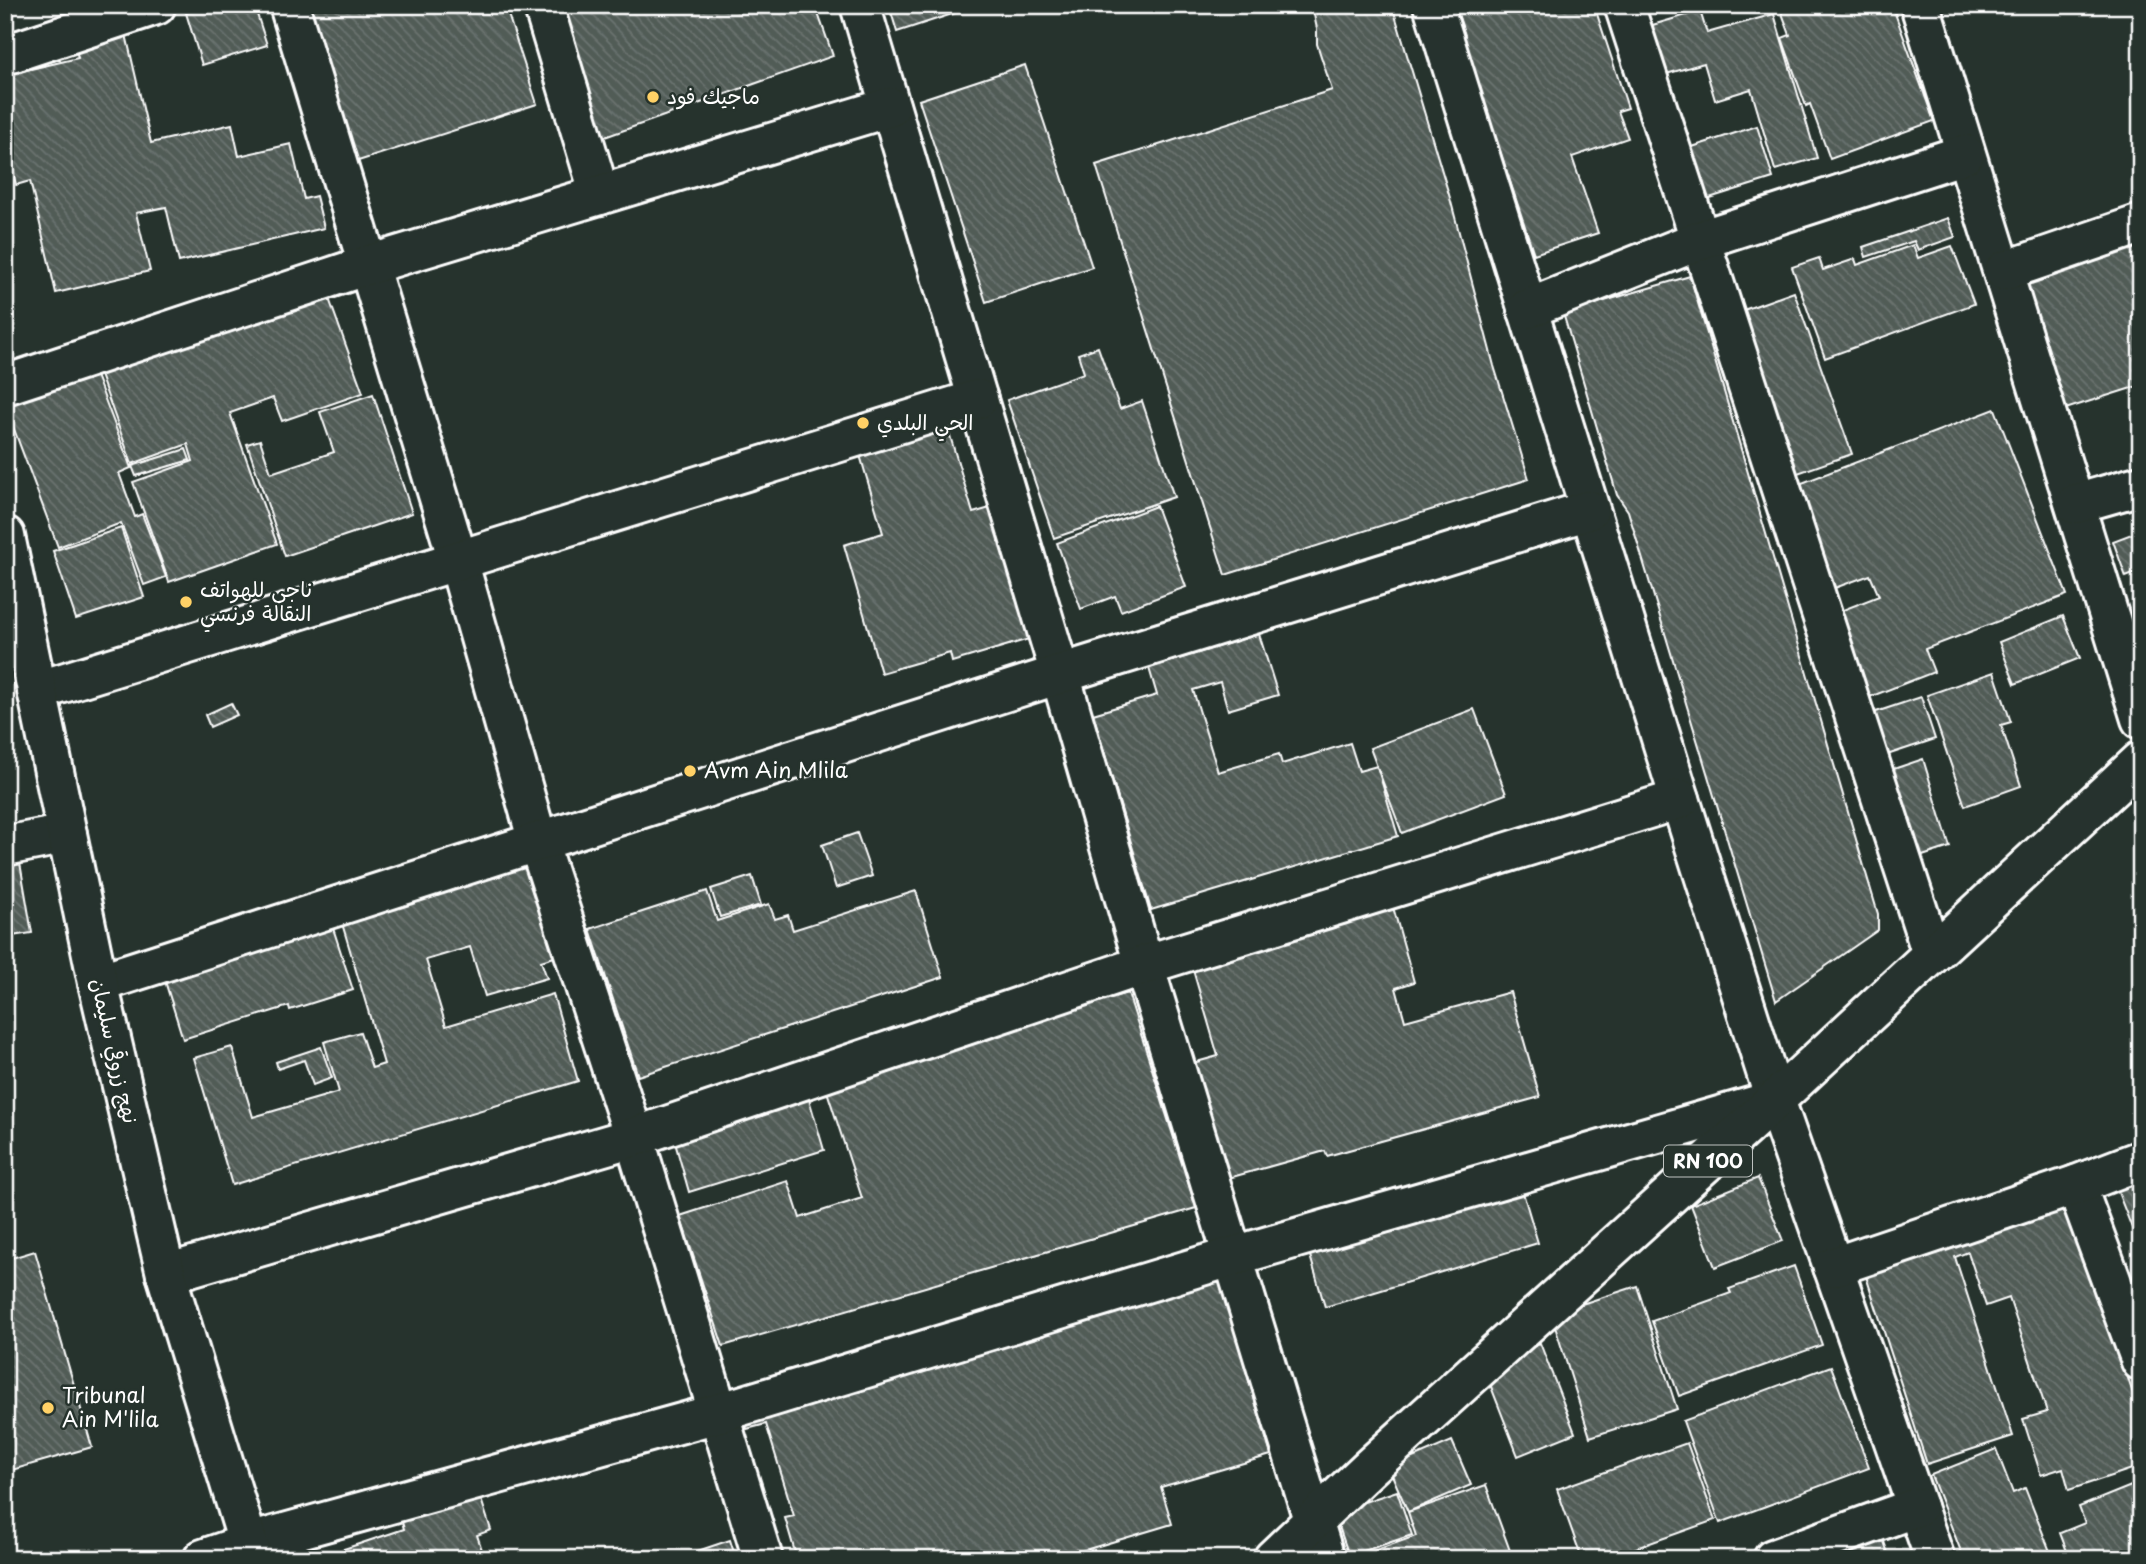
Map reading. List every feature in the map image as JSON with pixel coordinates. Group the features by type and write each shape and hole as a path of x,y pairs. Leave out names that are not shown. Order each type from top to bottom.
{"street":[{"path":"5,55 156,5"},
{"path":"289,5 458,560 538,842 634,1137 763,1559"},
{"path":"543,5 600,195"},
{"path":"860,5 1060,674 1143,965 1325,1559"},
{"path":"1433,5 1775,1100 1935,1559"},
{"path":"1624,5 1932,954"},
{"path":"1920,5 2141,719"},
{"path":"5,384 369,265 890,107"},
{"path":"1527,309 1700,240 1965,154"},
{"path":"2004,271 2141,224"},
{"path":"37,691 978,399"},
{"path":"2075,505 2141,485"},
{"path":"98,983 1060,674 1589,510"},
{"name":"نهج زروقي سليمان","path":"5,536 98,983 166,1274 251,1551"},
{"name":"RN 100","path":"1273,1559 2141,761"},
{"path":"166,1274 634,1137 1143,965 1679,799"},
{"path":"5,846 67,834"},
{"path":"203,1559 251,1551 1234,1256 1775,1100"},
{"path":"1833,1267 2076,1185 2141,1160"},
{"path":"2076,1185 2141,1361"},
{"path":"1773,1559 1917,1507"}],"building":[{"path":"212,5 254,5 267,45 202,65 186,13"},
{"path":"301,5 505,5 537,104 352,163"},
{"name":"ماجيك فود","path":"555,5 815,5 833,56 602,138"},
{"path":"889,5 980,5 897,32"},
{"path":"1312,5 1392,5 1450,198 1494,366 1529,479 1225,575 1096,165 1332,90 1317,44"},
{"path":"1455,5 1594,5 1628,108 1618,111 1628,138 1572,157 1598,233 1534,254 1462,36 1465,35"},
{"path":"1779,5 1892,5 1934,121 1830,159 1810,104 1806,106 1782,38 1790,35"},
{"path":"1700,11 1707,33 1774,14 1817,158 1775,170 1751,89 1715,100 1704,63 1663,75 1649,26"},
{"path":"122,17 151,143 232,124 239,156 291,144 304,199 316,196 324,228 179,262 166,207 136,213 150,271 56,293 30,181 16,185 5,137 5,75 78,58 71,28"},
{"path":"1025,65 1092,267 986,302 919,100"},
{"path":"1757,126 1773,178 1703,200 1686,149"},
{"path":"2141,217 2141,385 2053,413 2004,261"},
{"path":"1948,218 1955,237 1918,250 1914,241 1866,257 1863,247"},
{"path":"1913,245 1918,258 1952,246 1974,304 1825,358 1792,267 1819,258 1823,270 1855,259 1857,265"},
{"path":"1690,276 1878,914 1878,930 1776,1001 1628,511 1617,495 1563,313"},
{"path":"322,279 363,393 282,421 273,398 230,413 277,544 169,582 133,482 193,461 188,444 132,464 95,361"},
{"path":"1794,292 1852,454 1778,480 1738,312"},
{"path":"1098,347 1120,409 1142,401 1174,497 1054,538 1007,400 1084,373 1078,354"},
{"path":"92,365 131,468 119,473 135,517 142,514 166,577 144,585 121,523 58,547 5,405 5,397"},
{"path":"373,394 412,513 285,556 247,444 260,440 271,473 334,452 320,412"},
{"path":"1995,409 2067,595 1925,649 1934,672 1862,700 1830,615 1879,596 1870,575 1813,596 1773,494"},
{"path":"945,419 973,513 990,508 1029,639 952,662 950,653 881,673 844,545 883,533 857,445"},
{"path":"186,449 190,460 136,476 132,466"},
{"path":"1156,506 1186,587 1121,611 1115,596 1081,609 1057,543"},
{"path":"121,528 144,597 76,619 53,551"},
{"path":"2137,532 2141,542 2141,571 2126,577 2113,541"},
{"path":"2063,616 2080,658 2015,684 1999,642"},
{"path":"1259,634 1278,695 1228,710 1220,682 1193,690 1218,772 1279,754 1282,764 1350,743 1359,771 1377,766 1398,836 1151,910 1093,714 1157,695 1149,668"},
{"path":"1994,672 2011,722 2001,725 2021,786 1965,806 1927,695"},
{"path":"1921,697 1935,739 1866,762 1852,720"},
{"path":"231,703 237,715 210,727 205,715"},
{"path":"1474,709 1506,794 1402,833 1370,748"},
{"path":"1923,759 1950,847 1901,863 1873,776"},
{"path":"857,833 872,876 836,888 822,845"},
{"path":"522,856 533,893 541,891 561,955 541,961 547,978 485,996 470,947 426,960 446,1026 553,994 578,1081 232,1185 194,1058 232,1047 253,1117 339,1092 324,1042 360,1032 372,1068 384,1064 338,910"},
{"path":"19,857 32,933 5,937 5,859"},
{"path":"752,876 761,905 720,917 711,889"},
{"path":"707,891 717,921 769,904 775,919 788,915 793,930 916,891 943,977 638,1076 590,929"},
{"path":"1393,907 1414,982 1396,988 1405,1021 1510,992 1540,1097 1327,1156 1325,1151 1225,1179 1193,1063 1218,1056 1191,963"},
{"path":"332,925 353,990 290,1010 289,1006 183,1039 164,978"},
{"path":"1128,993 1196,1208 723,1346 680,1216 788,1181 800,1218 862,1198 820,1070"},
{"path":"321,1047 332,1078 313,1085 304,1060 278,1069 276,1062"},
{"path":"822,1078 827,1093 809,1099 824,1150 689,1192 670,1125"},
{"path":"2141,1172 2141,1251 2114,1182"},
{"path":"1758,1178 1783,1241 1715,1267 1691,1205"},
{"path":"1519,1179 1538,1243 1325,1307 1306,1242"},
{"path":"2066,1190 2141,1418 2141,1466 2069,1490 2063,1468 2041,1475 2023,1419 2047,1412 2009,1298 1986,1306 1968,1252 1955,1257 2013,1436 1927,1464 1863,1267"},
{"path":"35,1251 92,1447 5,1472 5,1260"},
{"path":"1794,1266 1822,1345 1679,1396 1652,1321 1731,1293 1729,1289"},
{"path":"1217,1272 1271,1455 1161,1487 1172,1524 1065,1556 1066,1559 797,1559 785,1518 794,1516 766,1424 747,1429 743,1417"},
{"path":"1637,1286 1677,1409 1590,1437 1551,1314"},
{"path":"1540,1343 1575,1433 1518,1456 1483,1366"},
{"path":"1831,1366 1869,1468 1720,1523 1683,1421"},
{"path":"1452,1441 1471,1485 1408,1512 1389,1468"},
{"path":"1687,1443 1715,1520 1605,1559 1582,1559 1557,1489"},
{"path":"1996,1449 2013,1493 2025,1488 2053,1559 1964,1559 1931,1475"},
{"path":"2141,1482 2141,1547 2110,1559 2070,1559 2060,1533 2085,1523 2079,1507"},
{"path":"1486,1485 1513,1559 1351,1559 1416,1536 1408,1512"},
{"path":"1397,1491 1412,1535 1349,1556 1334,1512"},
{"path":"480,1496 491,1530 477,1535 485,1559 314,1559 404,1529 402,1522"},
{"path":"1879,1527 1890,1559 1797,1559"},
{"path":"730,1540 736,1559 674,1559"}],"place":[{"name":"ماجيك فود","path":"653,97"},
{"name":"الحي البلدي","path":"863,423"},
{"name":"ناجي للهواتف النقالة فرنسي","path":"186,602"},
{"name":"Avm Ain Mlila","path":"690,771"},
{"name":"Tribunal Ain M'lila","path":"48,1408"}]}
